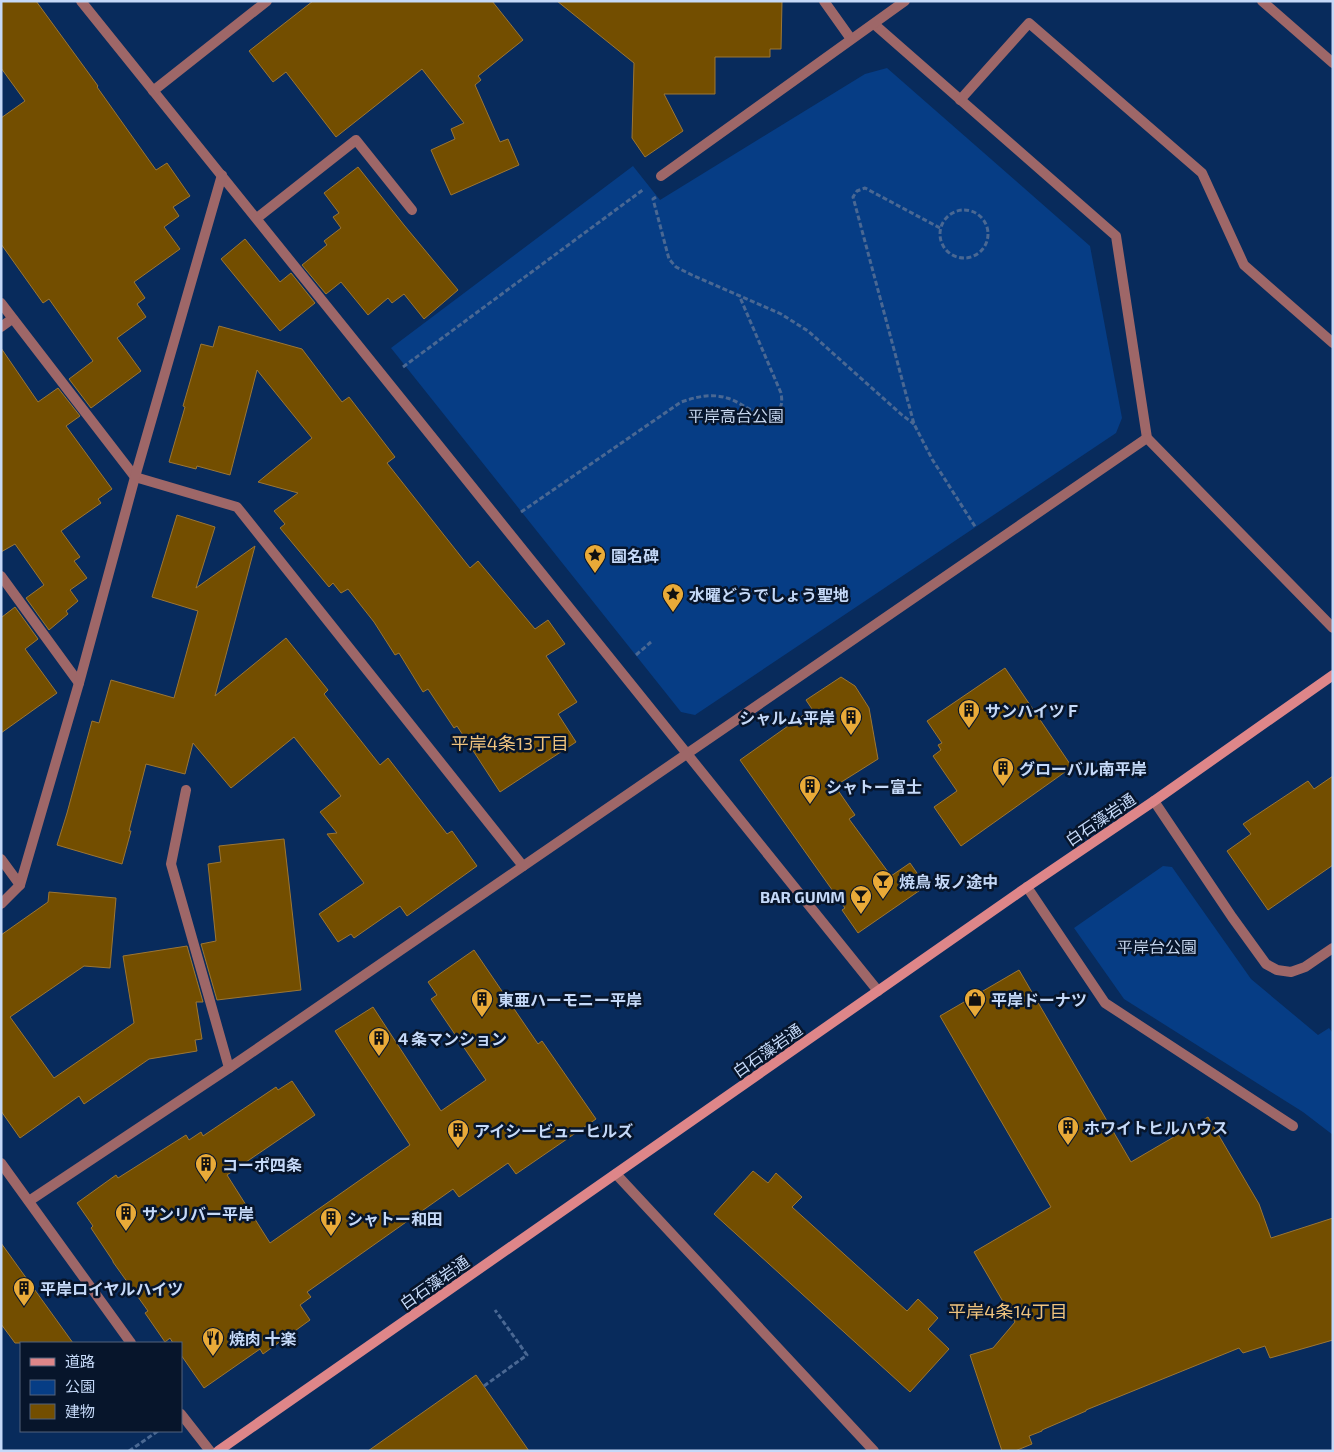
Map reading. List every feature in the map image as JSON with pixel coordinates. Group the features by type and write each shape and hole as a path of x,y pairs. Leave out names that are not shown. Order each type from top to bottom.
{"main road":[{"name":"白石藻岩通","path":"218,1451 1333,675"}],"street":[{"path":"81,1 878,991"},
{"path":"153,91 267,1"},
{"path":"824,1 852,40"},
{"path":"662,176 905,1"},
{"path":"1262,1 1333,63"},
{"path":"960,100 1029,23 1202,173 1244,265 1333,343"},
{"path":"874,24 1116,236 1147,438 1333,628"},
{"path":"257,218 356,140 412,210"},
{"path":"1,904 20,885 222,175"},
{"path":"1,304 135,477 237,508 523,866"},
{"path":"1,327 12,319"},
{"path":"29,1201 229,1068 1147,438"},
{"path":"1,576 79,683"},
{"path":"186,790 171,864 229,1068"},
{"path":"1154,801 1266,964 1277,970 1291,972 1305,967 1333,948"},
{"path":"1,859 20,885"},
{"path":"1027,887 1105,1003 1293,1126"},
{"path":"3,1169 29,1201 130,1342"},
{"path":"616,1174 874,1451"},
{"path":"182,1415 210,1451"}],"path":[{"path":"403,367 648,186"},
{"path":"940,228 864,188 857,191 853,197 914,424 932,459 977,530"},
{"path":"658,196 654,199 669,259 676,267 781,314 808,331 914,424"},
{"path":"962,210 969,210 976,213 986,225 988,232 987,240 983,248 970,257 954,256 942,244 940,228 948,215 962,210"},
{"path":"518,514 681,402 698,396 712,395 727,398 764,415 779,410 782,402 781,393 740,295"},
{"path":"636,655 652,642"},
{"path":"484,1386 526,1355 495,1310"},
{"path":"129,1451 157,1432"}],"green space":[{"name":"平岸高台公園","path":"887,68 1090,246 1122,418 1116,433 695,715 681,712 391,348 633,166 660,200 865,74"},
{"name":"平岸台公園","path":"1163,866 1172,867 1251,979 1318,1035 1329,1028 1333,1033 1333,1135 1303,1112 1124,999 1074,928"}],"building":[{"path":"1,1 36,1 156,170 167,163 190,196 173,207 179,216 164,227 180,249 134,282 145,298 137,304 146,317 117,338 141,371 91,408 69,379 93,361 49,299 43,303 1,244 1,118 25,101 1,68"},
{"path":"313,1 492,1 523,40 478,76 481,80 475,85 500,142 508,139 519,165 451,195 431,150 455,139 451,129 464,123 422,69 336,137 286,72 273,82 249,51"},
{"path":"557,1 782,1 781,49 770,49 770,57 715,57 715,94 664,94 683,131 645,157 632,138 634,63"},
{"path":"358,167 458,290 424,319 404,294 392,303 388,298 368,315 341,282 326,294 302,265 327,245 324,241 341,228 333,217 339,213 324,193"},
{"path":"245,239 280,282 291,273 315,303 280,331 221,259"},
{"path":"219,326 302,349 342,402 349,397 395,457 387,463 470,568 478,561 535,629 548,620 565,644 546,656 577,702 558,714 576,742 500,792 457,726 454,728 428,689 423,692 399,653 395,655 374,622 348,589 341,593 333,583 329,587 280,528 285,524 274,511 298,493 258,482 312,438 257,370 230,475 197,466 196,469 169,462 201,344 213,347"},
{"path":"1,348 38,402 58,388 80,416 66,426 112,489 98,499 101,503 61,531 80,557 74,561 87,578 70,590 78,601 66,611 68,614 49,630 26,598 44,585 15,544 1,552"},
{"path":"177,515 215,527 196,588 255,546 215,696 286,638 328,690 324,694 380,765 388,758 447,834 452,831 477,866 407,916 400,906 354,938 351,934 338,942 319,914 364,883 327,834 337,833 320,812 341,796 294,737 231,788 193,743 185,774 146,764 122,864 57,845 92,721 99,723 111,680 174,698 198,611 152,597"},
{"path":"15,607 38,639 25,649 57,693 1,733 1,616"},
{"path":"1005,668 1072,767 961,846 934,807 957,791 933,756 941,750 938,745 942,743 927,721"},
{"path":"841,677 855,686 869,708 878,759 835,786 855,815 849,819 891,876 910,863 926,886 858,933 842,910 845,908 740,760 812,709 806,700"},
{"path":"1333,776 1333,865 1268,910 1227,851 1251,834 1243,824 1308,781 1314,789"},
{"path":"284,839 301,990 217,1000 201,944 216,941 208,864 221,862 219,846"},
{"path":"49,892 116,898 110,968 84,966 10,1017 54,1078 134,1023 123,956 187,946 203,1002 196,1002 202,1039 195,1040 197,1051 149,1059 84,1104 79,1096 20,1138 1,1111 1,935 48,902"},
{"path":"474,950 538,1044 542,1041 596,1119 516,1174 508,1163 459,1197 453,1189 307,1292 311,1297 300,1305 310,1320 263,1354 260,1349 204,1388 182,1356 182,1342 172,1342 170,1338 165,1342 145,1313 148,1311 113,1262 91,1228 93,1226 77,1203 116,1175 118,1178 186,1135 189,1140 201,1132 203,1136 276,1087 278,1090 292,1081 315,1115 227,1175 270,1243 410,1145 335,1031 373,1007 441,1111 486,1080 431,999 437,995 428,982"},
{"path":"1019,970 1131,1162 1208,1117 1259,1204 1271,1238 1333,1218 1333,1340 1270,1358 1265,1346 1243,1353 1239,1348 1086,1410 1029,1436 1032,1444 1015,1451 1002,1451 970,1355 993,1348 1015,1322 974,1252 1051,1207 940,1016"},
{"path":"753,1171 768,1183 776,1173 802,1197 792,1207 907,1311 918,1299 938,1318 928,1329 949,1349 910,1392 714,1214"},
{"name":"平岸ロイヤルハイツ","path":"1,1243 72,1342 15,1343 1,1324"},
{"path":"476,1375 529,1451 368,1451"}],"place":[{"name":"園名碑","path":"595,574"},
{"name":"水曜どうでしょう聖地","path":"673,613"},
{"name":"サンハイツＦ","path":"969,729"},
{"name":"シャルム平岸","path":"851,736"},
{"name":"グローバル南平岸","path":"1003,787"},
{"name":"シャトー富士","path":"810,805"},
{"name":"焼鳥 坂ノ途中","path":"883,900"},
{"name":"BAR GUMM","path":"861,915"},
{"name":"東亜ハーモニー平岸","path":"482,1018"},
{"name":"平岸ドーナツ","path":"975,1018"},
{"name":"４条マンション","path":"379,1057"},
{"name":"ホワイトヒルハウス","path":"1068,1146"},
{"name":"アイシービューヒルズ","path":"458,1149"},
{"name":"コーポ四条","path":"206,1183"},
{"name":"サンリバー平岸","path":"126,1232"},
{"name":"シャトー和田","path":"331,1237"},
{"name":"平岸ロイヤルハイツ","path":"24,1307"},
{"name":"焼肉 十楽","path":"213,1357"}],"district":[{"name":"平岸4条13丁目","path":"510,743"},
{"name":"平岸4条14丁目","path":"1008,1311"}]}
